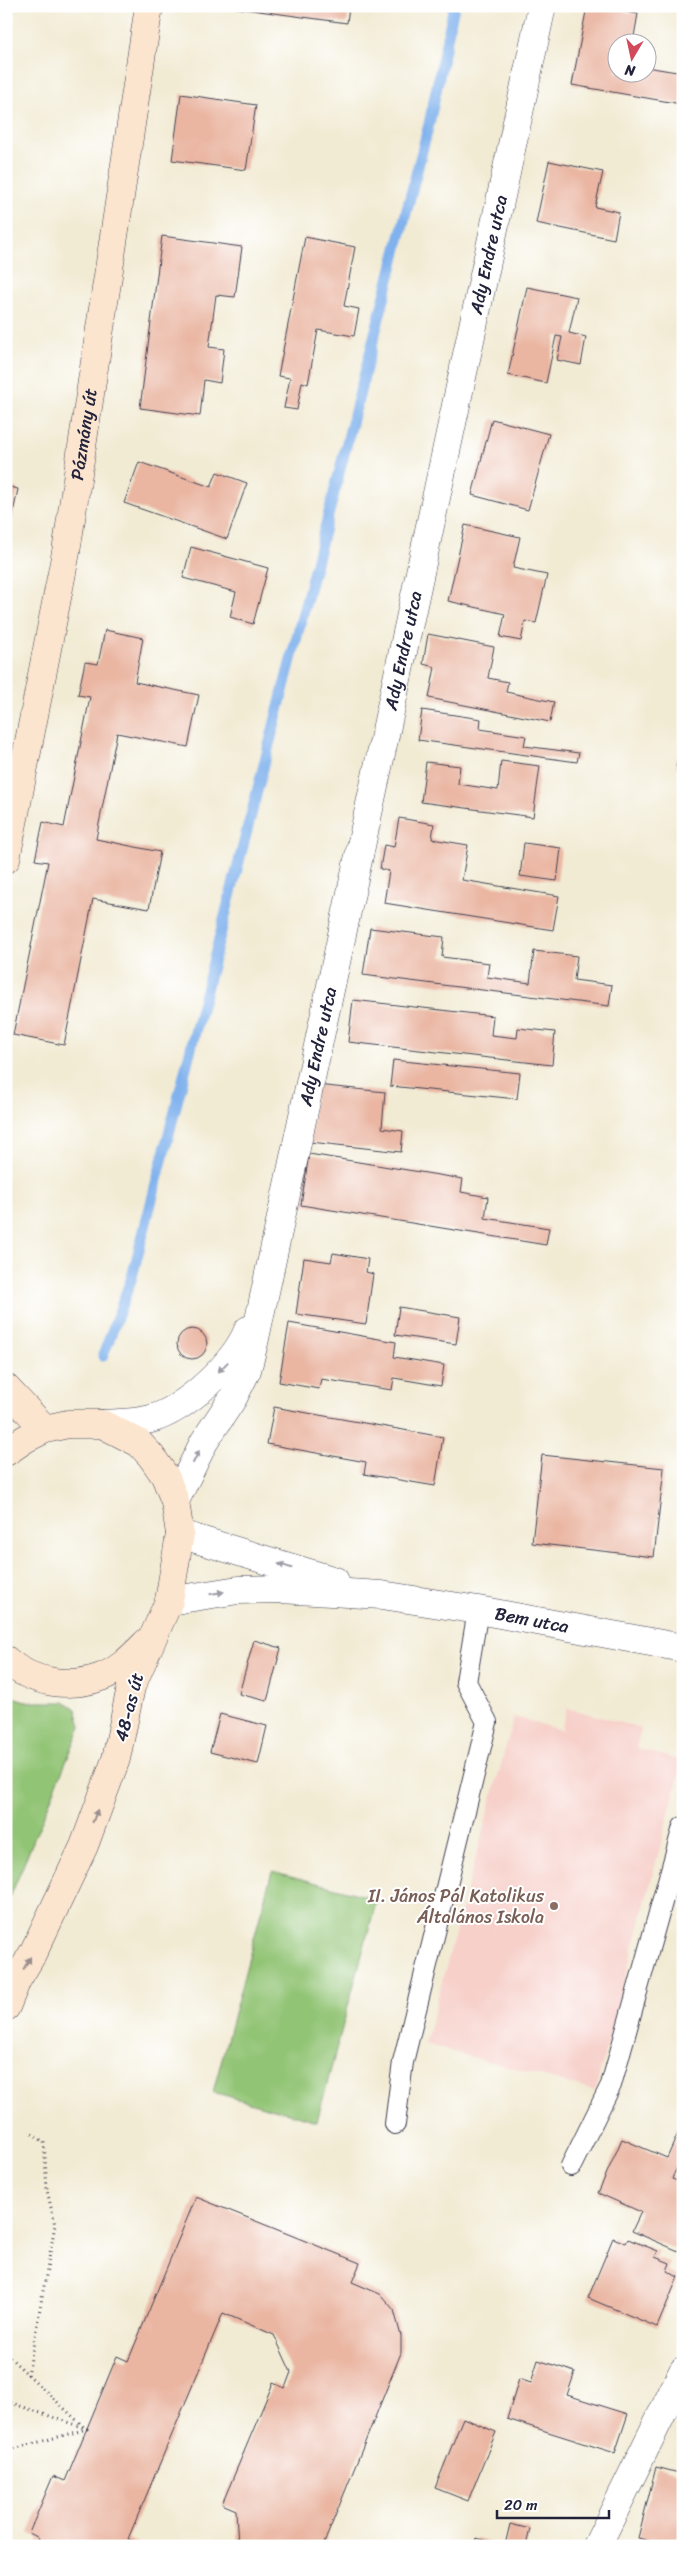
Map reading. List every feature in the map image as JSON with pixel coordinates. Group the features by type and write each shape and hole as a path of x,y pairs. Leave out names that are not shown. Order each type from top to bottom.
{"main road":[{"name":"Pázmány út","path":"6,859 66,552 149,6"},
{"path":"6,1388 45,1429"},
{"path":"6,1452 25,1439 45,1429 68,1424 102,1424"},
{"name":"48-as út","path":"6,2007 17,1980 33,1953 84,1846 116,1759 131,1687 150,1639 169,1601 180,1534 175,1501 165,1476 139,1443 102,1424"},
{"path":"6,1660 33,1676 50,1682 70,1684 102,1677 126,1662 150,1639"}],"street":[{"name":"Ady Endre utca","path":"175,1501 204,1442 233,1398 247,1370 542,6"},
{"name":"Ady Endre utca","path":"102,1424 150,1419 183,1404 217,1374 235,1353 244,1340 263,1294"},
{"name":"Bem utca","path":"180,1534 382,1595"},
{"name":"Bem utca","path":"169,1601 238,1590 280,1589 382,1595 478,1610 683,1648"},
{"path":"597,2546 683,2371"}],"lane":[{"path":"395,2124 403,2062 487,1722 466,1682 478,1610"},
{"path":"571,2166 611,2085 683,1827"}],"path":[{"path":"28,2375 54,2224 47,2190 44,2142 32,2134"},
{"path":"6,2354 86,2429"},
{"path":"6,2401 86,2429"},
{"path":"6,2451 86,2429"}],"shaded area":[{"name":"II. János Pál Katolikus Általános Iskola","path":"567,1708 641,1728 636,1748 683,1761 595,2091 425,2044 514,1717 561,1730"}],"green space":[{"path":"6,1695 29,1702 66,1702 76,1709 81,1726 6,1907"},
{"path":"272,1871 377,1899 317,2121 213,2092"}],"building":[{"path":"222,6 349,6 347,23"},
{"path":"587,6 626,6 625,12 638,14 635,32 606,32 606,82 656,82 656,69 683,73 681,104 572,85"},
{"path":"181,94 256,105 246,170 172,160"},
{"path":"549,161 603,172 595,207 619,212 614,239 536,223"},
{"path":"162,236 242,247 235,297 216,295 209,347 224,349 220,383 204,380 200,416 140,408"},
{"path":"305,237 355,247 344,306 359,309 354,336 318,330 308,384 302,382 297,410 284,408 290,378 278,376"},
{"path":"527,287 577,297 569,333 586,337 581,365 557,360 562,337 556,336 546,383 508,375"},
{"path":"492,419 549,434 528,510 472,495"},
{"path":"139,462 211,487 217,472 247,483 227,539 124,503"},
{"path":"6,486 18,489 7,542 6,541"},
{"path":"465,525 520,537 513,568 547,575 536,623 525,621 521,641 500,637 505,614 448,601"},
{"path":"191,547 268,568 253,624 230,617 236,592 183,578"},
{"path":"105,630 143,638 135,682 199,695 188,747 117,733 96,839 160,852 149,909 93,899 64,1045 13,1035 48,862 35,860 43,822 64,827 90,697 78,695 85,662 98,664"},
{"path":"428,634 494,647 488,678 508,682 506,692 554,702 550,722 429,698 435,667 423,664"},
{"path":"422,710 481,719 480,729 526,736 524,746 579,753 577,762 418,740"},
{"path":"683,728 683,768 676,767"},
{"path":"501,761 540,766 533,817 421,802 426,762 460,766 458,784 498,790"},
{"path":"399,818 434,824 432,839 468,845 462,880 559,896 553,930 384,903 389,871 380,869 384,845 394,847"},
{"path":"524,843 561,848 557,881 520,876"},
{"path":"370,928 444,937 442,957 489,963 487,977 530,983 534,951 577,956 574,980 612,985 609,1006 363,975"},
{"path":"353,1000 493,1016 491,1035 517,1038 518,1028 555,1032 552,1065 348,1042"},
{"path":"393,1060 520,1073 517,1099 390,1086"},
{"path":"316,1085 385,1092 382,1128 403,1131 401,1152 310,1142"},
{"path":"309,1154 463,1179 461,1192 488,1197 485,1218 549,1228 546,1245 301,1205"},
{"path":"333,1253 368,1259 366,1272 373,1274 366,1324 296,1314 304,1258 331,1262"},
{"path":"399,1307 460,1317 456,1344 395,1335"},
{"path":"289,1323 396,1342 394,1357 444,1365 441,1386 394,1378 392,1390 321,1379 319,1389 279,1382"},
{"path":"192,1329 202,1334 207,1344 202,1354 192,1359 182,1354 177,1344 182,1334"},
{"path":"274,1407 443,1437 435,1486 364,1474 366,1462 267,1444"},
{"path":"542,1455 664,1468 654,1557 532,1543"},
{"path":"254,1640 281,1648 267,1701 239,1694"},
{"path":"220,1714 267,1726 258,1764 210,1752"},
{"path":"683,2122 683,2159 681,2158 672,2179 683,2183 683,2253 632,2231 641,2212 598,2193 622,2139 667,2158"},
{"path":"196,2197 360,2263 352,2282 380,2294 394,2310 401,2336 401,2353 323,2546 238,2546 236,2510 222,2504 273,2383 285,2388 291,2372 274,2335 223,2313 128,2539 144,2546 36,2546 39,2538 29,2533 53,2476 65,2481 117,2356 128,2361"},
{"path":"613,2238 626,2243 628,2239 658,2251 655,2257 670,2263 667,2271 678,2277 657,2327 588,2298"},
{"path":"538,2360 575,2372 567,2395 628,2414 615,2453 507,2419 519,2379 531,2383"},
{"path":"463,2418 496,2432 468,2501 435,2488"},
{"path":"656,2467 683,2474 683,2546 669,2546 638,2538"},
{"path":"510,2524 530,2529 526,2546 474,2546 476,2538 505,2545"}],"waterway":[{"path":"103,1356 132,1277 429,124 454,6"}],"place":[{"name":"II. János Pál Katolikus Általános Iskola","path":"554,1906"}]}
